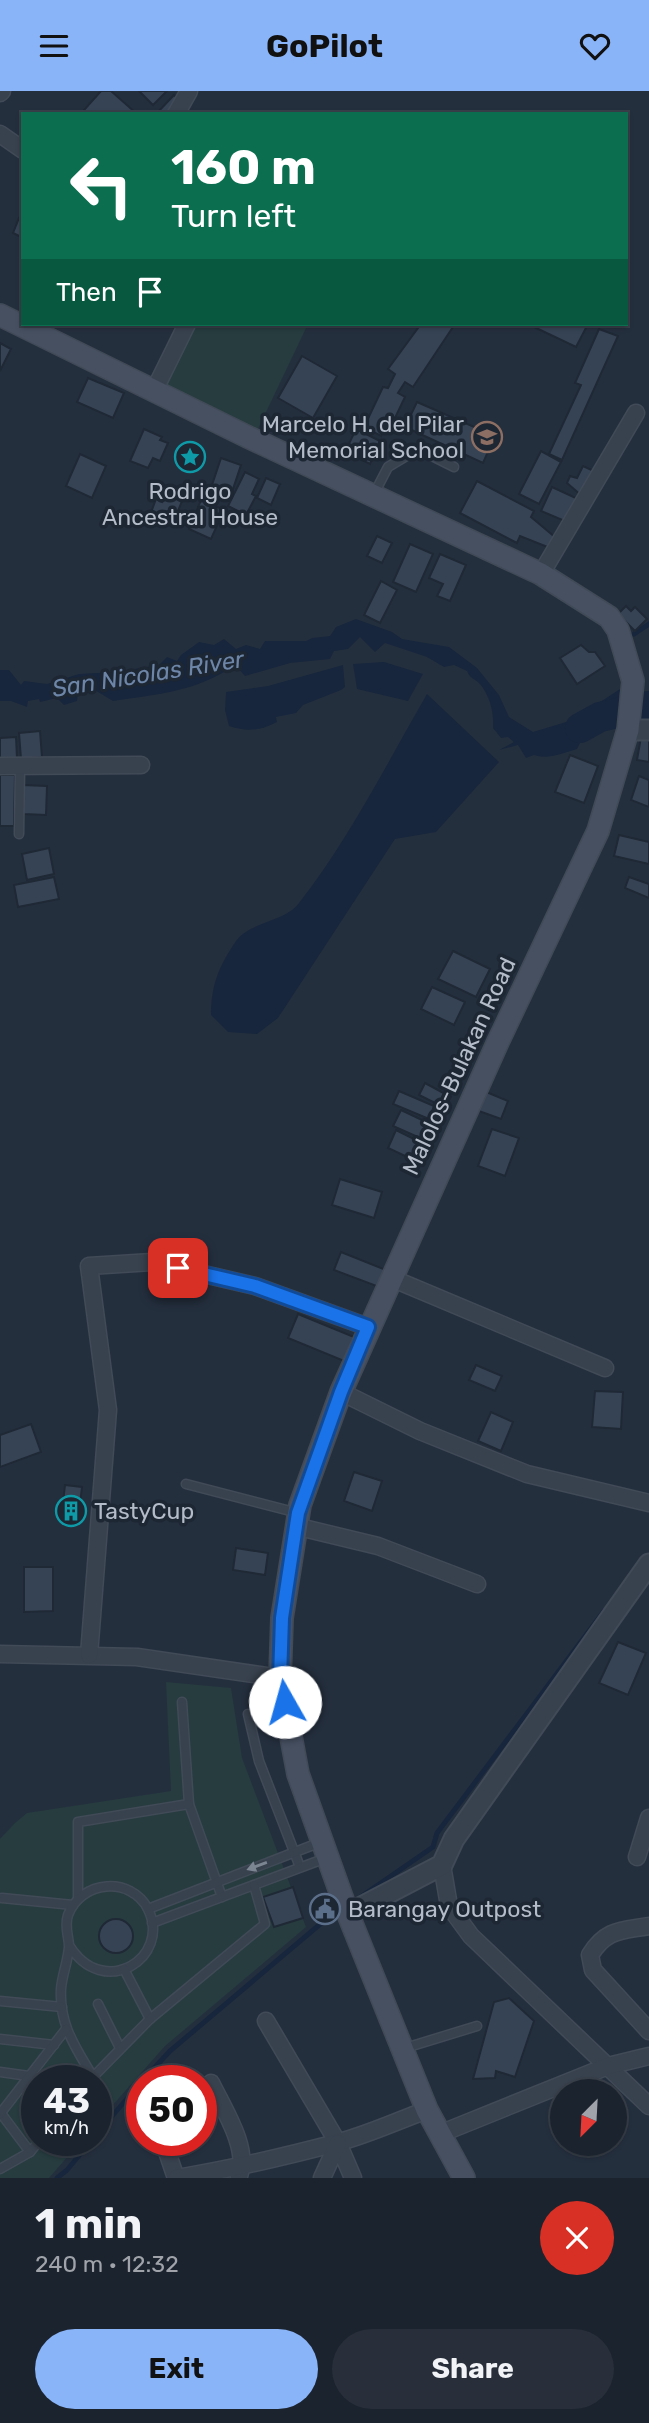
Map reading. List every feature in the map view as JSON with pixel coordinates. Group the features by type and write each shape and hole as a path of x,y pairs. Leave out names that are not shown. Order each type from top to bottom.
{"main road":[{"name":"Malolos-Bulakan Road","path":"0,315 21,325"},
{"name":"Malolos-Bulakan Road","path":"22,326 541,574 608,617 618,630 633,681 636,726 598,831 497,1044 341,1392 296,1519 282,1618 280,1678 298,1774 348,1914 427,2110 442,2133 464,2178"}],"street":[{"path":"177,112 189,91"},
{"path":"0,134 21,149"},
{"path":"155,391 186,326"},
{"path":"541,574 636,414"},
{"path":"0,766 20,768 141,765"},
{"path":"89,1655 108,1410 89,1266 152,1262 255,1286 368,1327"},
{"path":"391,1278 605,1368"},
{"path":"341,1392 420,1431 527,1474 649,1503"},
{"path":"296,1519 378,1546 477,1584"},
{"path":"646,1575 454,1839 442,1865 449,1906 471,1936 649,2106"},
{"path":"0,1654 137,1657 280,1678"},
{"path":"637,1857 649,1818"},
{"path":"348,1914 442,1865"},
{"path":"649,1926 615,1932 598,1941 590,1955 593,1970 649,2031"},
{"path":"267,2021 338,2143 353,2178"},
{"path":"442,2133 608,2066 649,2056"},
{"path":"217,2096 242,2151 240,2172"},
{"path":"169,2156 177,2178 240,2172 278,2156 338,2143 427,2110"},
{"path":"322,2178 338,2143"}],"lane":[{"path":"373,495 388,467 418,449 454,467"},
{"path":"19,834 20,768"},
{"path":"186,1484 296,1519"},
{"path":"182,1702 189,1804 222,1896"},
{"path":"248,1714 259,1761 300,1867"},
{"path":"2,1898 75,1902 89,1891 102,1886 129,1890 140,1898 148,1909 152,1938 137,1962 124,1969 98,1971 86,1965 69,1945 66,1931 67,1918 75,1902 78,1822 189,1804"},
{"path":"148,1909 294,1852 324,1850"},
{"path":"152,1923 300,1867 324,1850"},
{"path":"104,2065 150,2019 265,1924 254,1885"},
{"path":"69,1945 61,1988 62,2007 66,2029 84,2065"},
{"path":"124,1969 150,2019"},
{"path":"0,2001 62,2007"},
{"path":"98,2004 120,2048"},
{"path":"402,2049 477,2025"},
{"path":"38,2065 66,2029"},
{"path":"0,2039 54,2045"},
{"path":"0,2072 21,2076"},
{"path":"21,2087 0,2113 21,2140"},
{"path":"0,2169 23,2156"}],"green space":[{"path":"192,326 307,326 257,431 161,384"},
{"path":"166,1682 231,1688 242,1758 306,1927 165,2046 148,2065 126,2065 126,2090 112,2106 112,2065 21,2065 21,2156 68,2156 49,2178 0,2178 0,1839 27,1813 171,1791"}],"water":[{"path":"356,619 392,632 402,639 449,647 477,668 499,695 509,717 533,732 566,722 576,724 588,710 620,689 616,717 605,729 596,728 583,737 577,749 561,754 526,758 518,745 499,750 514,742 508,737 501,738 493,728 489,699 467,671 454,665 444,667 427,657 385,643 375,652 360,637 348,649 334,651 330,659 290,663 245,676 235,665 206,681 161,694 113,701 93,689 78,691 77,701 64,705 57,698 40,702 39,699 28,701 27,707 11,701 0,701 0,670 9,670 21,685 24,681 47,684 79,674 116,672 159,665 167,657 177,661 199,642 214,645 224,639 236,649 246,645 260,649 265,641 306,641 330,636 336,627"},
{"path":"384,662 423,674 408,701 357,689 353,664"},
{"path":"343,665 345,687 341,690 303,705 296,713 276,717 277,722 265,727 248,730 229,726 225,710 226,692 268,686"},
{"path":"427,694 499,762 436,832 395,839 278,1018 257,1034 228,1032 211,1015 211,1004 214,985 230,950 249,930 285,914 299,903 350,828"}],"building":[{"path":"101,91 111,91 135,112 86,112 84,110"},
{"path":"139,91 167,91 153,105"},
{"path":"174,95 181,102 171,112 158,112"},
{"path":"19,218 21,237 13,233"},
{"path":"420,326 454,326 413,387 405,382 398,393 405,397 395,418 391,416 381,436 364,427 383,387 388,388 395,374 388,369"},
{"path":"535,326 587,326 576,347"},
{"path":"599,329 618,336 562,460 549,454 581,385 575,383"},
{"path":"0,343 11,349 0,371"},
{"path":"302,356 337,376 313,418 278,398"},
{"path":"88,378 124,393 113,418 77,402"},
{"path":"417,402 495,436 483,463 405,427"},
{"path":"144,429 162,437 160,440 168,443 160,461 153,458 148,468 130,461"},
{"path":"356,429 380,441 370,464 345,452"},
{"path":"541,451 561,462 539,504 519,494"},
{"path":"80,454 106,466 92,498 66,486"},
{"path":"221,458 241,465 232,492 212,485"},
{"path":"583,466 596,472 582,496 567,483 570,476 577,478"},
{"path":"245,472 259,479 252,494 256,496 246,515 228,506"},
{"path":"266,478 280,484 271,505 257,498"},
{"path":"477,481 534,511 531,517 556,538 550,548 520,536 517,543 460,513"},
{"path":"552,487 578,499 567,522 541,511"},
{"path":"165,495 182,501 176,516 168,513 164,521 150,515 156,499 162,502"},
{"path":"201,500 224,510 211,539 189,529"},
{"path":"377,536 392,543 382,563 367,556"},
{"path":"410,544 433,554 416,592 393,582"},
{"path":"440,554 466,565 450,601 437,596 443,584 429,578"},
{"path":"381,581 397,590 380,623 364,615"},
{"path":"626,606 631,611 635,607 647,619 635,631 618,614"},
{"path":"581,645 589,652 595,652 605,666 577,684 560,658"},
{"path":"40,731 42,757 21,759 19,733"},
{"path":"642,731 649,731 649,762 637,760"},
{"path":"16,737 17,758 0,759 0,738"},
{"path":"570,755 598,766 584,803 555,792"},
{"path":"0,775 15,775 14,826 0,826"},
{"path":"639,776 649,780 649,807 631,800"},
{"path":"23,785 47,786 46,815 23,814"},
{"path":"619,835 649,842 649,864 614,856"},
{"path":"49,848 54,874 27,880 22,854"},
{"path":"54,877 59,899 18,907 14,885"},
{"path":"629,877 649,884 649,898 625,888"},
{"path":"453,951 490,969 476,997 438,979"},
{"path":"432,987 465,1002 454,1025 421,1009"},
{"path":"425,1083 451,1097 445,1108 419,1095"},
{"path":"399,1091 434,1106 429,1119 393,1104"},
{"path":"484,1091 508,1101 501,1119 476,1110"},
{"path":"401,1110 437,1127 429,1142 393,1126"},
{"path":"492,1129 519,1138 505,1176 478,1166"},
{"path":"396,1130 428,1146 420,1163 388,1148"},
{"path":"340,1179 382,1192 374,1218 332,1205"},
{"path":"341,1252 386,1270 379,1287 334,1270"},
{"path":"298,1314 354,1337 344,1361 288,1338"},
{"path":"476,1365 502,1376 495,1391 469,1380"},
{"path":"595,1391 623,1392 621,1429 592,1427"},
{"path":"491,1412 513,1422 501,1451 478,1441"},
{"path":"31,1424 41,1452 0,1467 0,1435"},
{"path":"354,1472 382,1481 372,1511 344,1501"},
{"name":"TastyCup","path":"65,1485 82,1487 78,1522 61,1520"},
{"path":"236,1548 268,1553 265,1575 233,1570"},
{"path":"24,1567 53,1567 53,1611 24,1612"},
{"path":"618,1642 646,1653 628,1695 599,1683"},
{"path":"293,1887 303,1918 274,1927 263,1897"},
{"name":"Barangay Outpost","path":"329,1899 334,1908 321,1919 315,1910"},
{"path":"116,1919 128,1924 133,1936 128,1948 116,1953 104,1948 99,1936 104,1924"},
{"path":"509,1998 534,2021 515,2077 496,2071 495,2078 473,2079 494,2002"}],"waterway":[{"path":"634,634 649,624"},
{"name":"San Nicolas River","path":"580,728 600,717 649,706"},
{"path":"359,1898 433,1847 437,1833 604,1611"},
{"path":"157,2065 331,1915"},
{"path":"112,2116 126,2100"},
{"path":"57,2178 79,2156"}],"place":[{"name":"Marcelo H. del Pilar Memorial School","path":"487,437"},
{"name":"Rodrigo Ancestral House","path":"190,457"},
{"name":"TastyCup","path":"71,1511"},
{"name":"Barangay Outpost","path":"325,1909"}],"route":[{"path":"178,1268 255,1286 368,1327 341,1392 295,1526 282,1618 280,1678 285,1702"}]}
